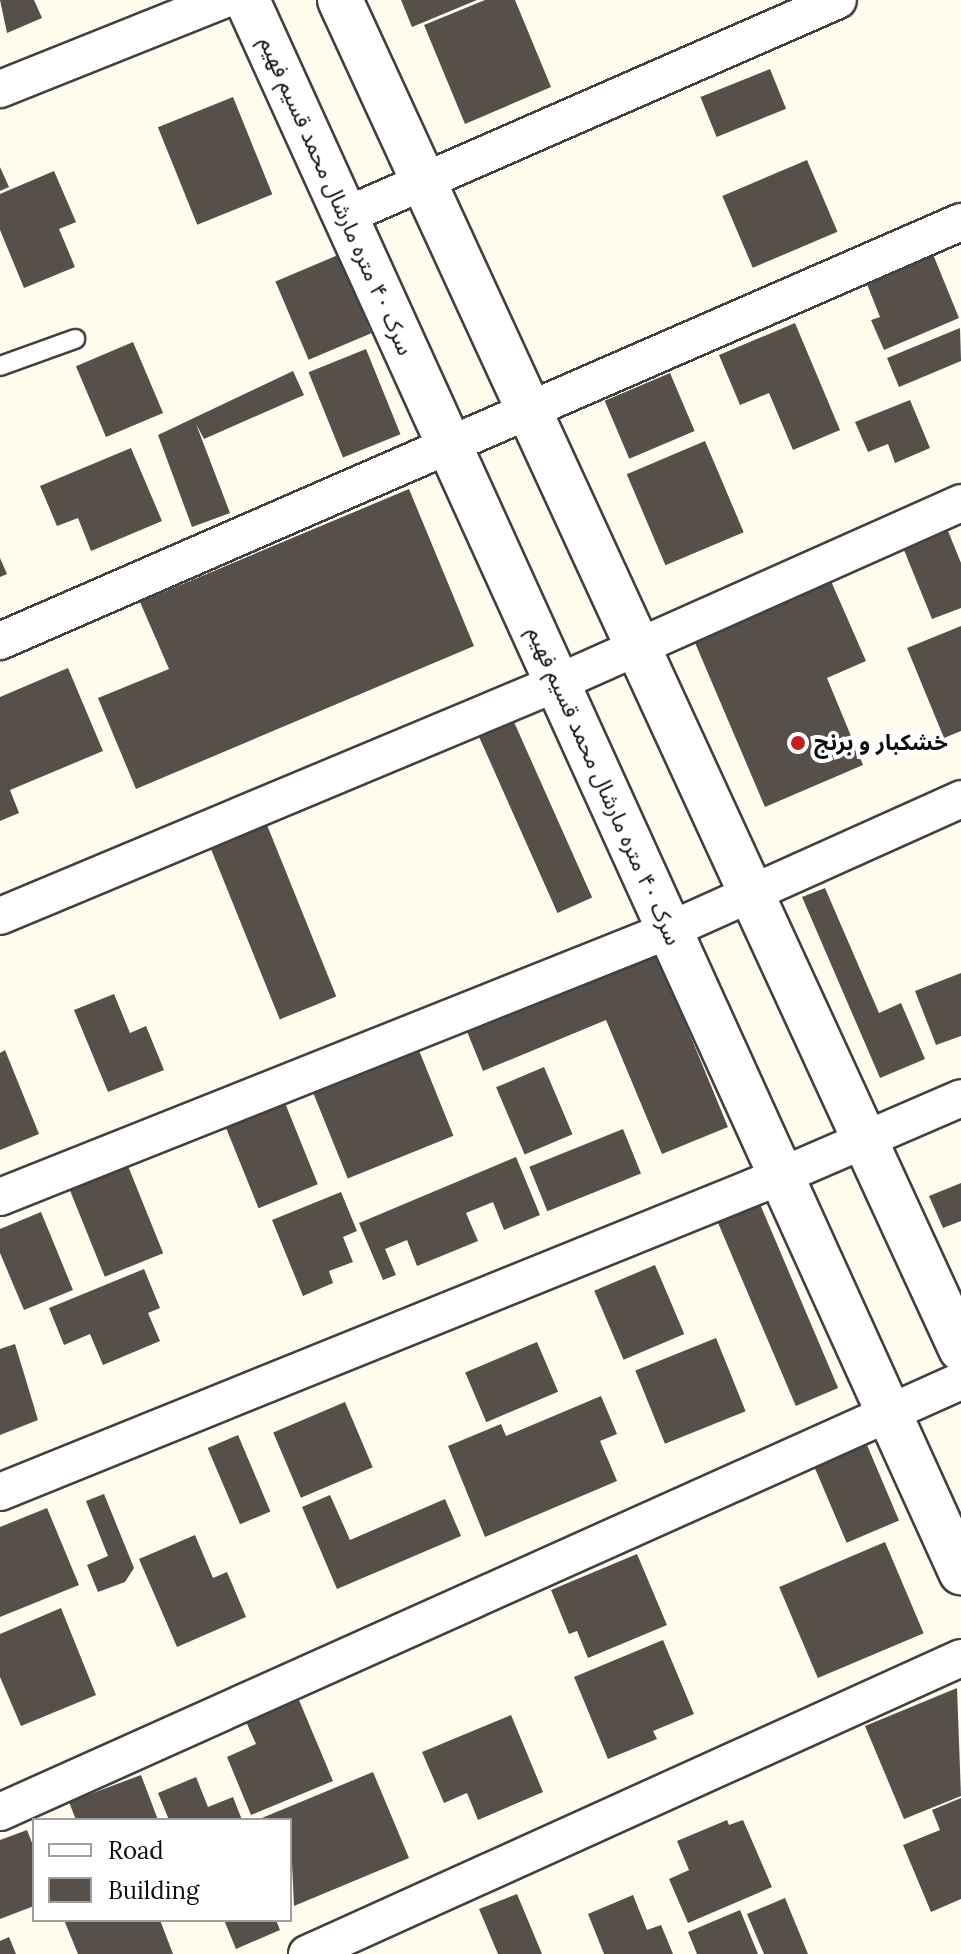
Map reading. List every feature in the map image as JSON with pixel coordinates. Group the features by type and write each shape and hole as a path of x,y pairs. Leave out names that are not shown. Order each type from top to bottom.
{"street":[{"path":"0,89 223,0"},
{"name":"سرک ۴۰ متره مارشال محمد قسیم فهیم","path":"247,0 961,1572"},
{"path":"340,0 961,1349"},
{"path":"345,216 838,0"},
{"path":"0,641 961,222"},
{"path":"0,916 557,683 961,503"},
{"path":"0,1197 670,930 961,799"},
{"path":"0,1492 781,1176 961,1098"},
{"path":"0,1812 961,1381"},
{"path":"307,1954 961,1658"}],"lane":[{"path":"0,366 75,339"}],"building":[{"path":"0,0 34,0 42,18 7,33"},
{"path":"401,0 477,0 412,27"},
{"path":"485,0 515,0 551,87 465,124 424,25"},
{"path":"770,69 786,109 717,137 700,97"},
{"path":"233,97 272,194 197,225 158,127"},
{"path":"807,160 837,232 753,268 722,196"},
{"path":"0,167 9,187 0,191"},
{"path":"54,171 76,222 59,229 75,267 24,288 0,230 0,194"},
{"path":"928,242 959,318 884,350 871,320 880,317 861,269"},
{"path":"338,255 371,333 309,360 275,282"},
{"path":"795,323 840,430 793,450 769,393 740,405 719,355"},
{"path":"960,328 961,361 899,387 887,358"},
{"path":"133,342 163,413 106,437 76,366"},
{"path":"366,349 400,434 343,458 309,372"},
{"path":"293,371 304,395 204,439 196,424 230,513 192,527 158,435"},
{"path":"670,373 695,431 629,459 605,401"},
{"path":"910,400 930,448 895,463 888,444 868,452 855,422"},
{"path":"705,441 744,532 665,565 627,474"},
{"path":"131,448 162,521 91,551 78,518 57,526 40,486"},
{"path":"409,489 474,646 136,789 98,698 169,669 140,602"},
{"path":"948,531 961,563 961,608 932,619 904,550"},
{"path":"0,558 7,574 0,577"},
{"path":"827,572 866,661 827,678 863,765 765,807 690,631"},
{"path":"961,626 961,731 944,738 907,648"},
{"path":"68,668 103,751 10,790 19,813 0,821 0,697"},
{"path":"510,713 592,898 557,913 475,728"},
{"path":"267,825 336,997 280,1019 210,848"},
{"path":"825,888 879,1013 901,1003 925,1059 880,1078 802,897"},
{"path":"655,950 728,1127 662,1154 606,1020 483,1071 466,1029"},
{"path":"961,973 961,1036 936,1045 915,991"},
{"path":"114,994 130,1033 146,1026 164,1070 108,1092 74,1010"},
{"path":"416,1043 453,1136 348,1178 310,1086"},
{"path":"5,1050 39,1134 0,1150 0,1053"},
{"path":"544,1067 573,1134 525,1155 496,1087"},
{"path":"283,1098 318,1184 258,1208 224,1122"},
{"path":"623,1129 641,1174 547,1211 529,1167"},
{"path":"516,1157 540,1215 504,1230 493,1202 466,1213 478,1241 417,1266 407,1240 385,1249 396,1275 383,1280 359,1223"},
{"path":"128,1166 163,1253 105,1277 70,1190"},
{"path":"961,1183 961,1221 943,1228 929,1196"},
{"path":"341,1192 357,1231 343,1237 353,1262 329,1271 333,1283 303,1296 272,1220"},
{"path":"760,1204 838,1388 796,1406 718,1222"},
{"path":"41,1212 73,1290 24,1310 0,1253 0,1229"},
{"path":"655,1265 684,1334 624,1360 594,1291"},
{"path":"144,1269 160,1308 148,1313 160,1341 103,1365 90,1334 64,1345 49,1308"},
{"path":"716,1338 746,1411 665,1444 635,1371"},
{"path":"537,1342 558,1392 486,1422 465,1372"},
{"path":"15,1344 38,1420 0,1435 0,1349"},
{"path":"601,1396 617,1434 600,1441 617,1481 485,1537 448,1446 501,1424 506,1436"},
{"path":"345,1402 373,1467 301,1498 273,1432"},
{"path":"238,1435 270,1511 240,1524 208,1448"},
{"path":"867,1445 899,1520 847,1543 815,1467"},
{"path":"104,1494 134,1568 125,1582 98,1592 87,1565 108,1556 86,1501"},
{"path":"330,1495 350,1540 445,1499 461,1536 337,1589 302,1507"},
{"path":"47,1508 79,1585 0,1617 0,1527"},
{"path":"195,1535 213,1578 227,1572 246,1617 177,1647 139,1559"},
{"path":"885,1542 924,1633 818,1678 779,1587"},
{"path":"637,1554 667,1625 588,1658 577,1631 569,1634 551,1590"},
{"path":"61,1608 96,1695 21,1726 0,1677 0,1634"},
{"path":"663,1640 694,1714 653,1731 657,1739 608,1759 574,1677"},
{"path":"957,1688 961,1796 904,1819 865,1726"},
{"path":"296,1693 333,1781 251,1815 227,1757 256,1744 243,1715"},
{"path":"511,1715 543,1792 478,1820 467,1793 444,1803 422,1752"},
{"path":"373,1772 409,1858 294,1906 292,1818 262,1818"},
{"path":"141,1775 157,1818 75,1818 69,1802"},
{"path":"196,1777 208,1807 233,1797 241,1818 168,1818 158,1793"},
{"path":"961,1798 961,1899 931,1912 903,1845 940,1830 932,1810"},
{"path":"727,1820 729,1825 743,1820 772,1887 688,1923 669,1879 689,1870 677,1841"},
{"path":"27,1830 32,1843 32,1907 0,1919 0,1840"},
{"path":"517,1894 542,1954 498,1954 479,1909"},
{"path":"633,1895 647,1930 661,1925 673,1954 604,1954 588,1914"},
{"path":"785,1898 808,1954 764,1954 747,1914"},
{"path":"740,1910 758,1954 697,1954 688,1932"},
{"path":"65,1922 161,1922 173,1954 78,1954"},
{"path":"225,1922 277,1922 280,1930 236,1949"},
{"path":"9,1937 16,1954 0,1954 0,1941"}],"place":[{"name":"خشکبار و برنج","path":"798,743"}]}
